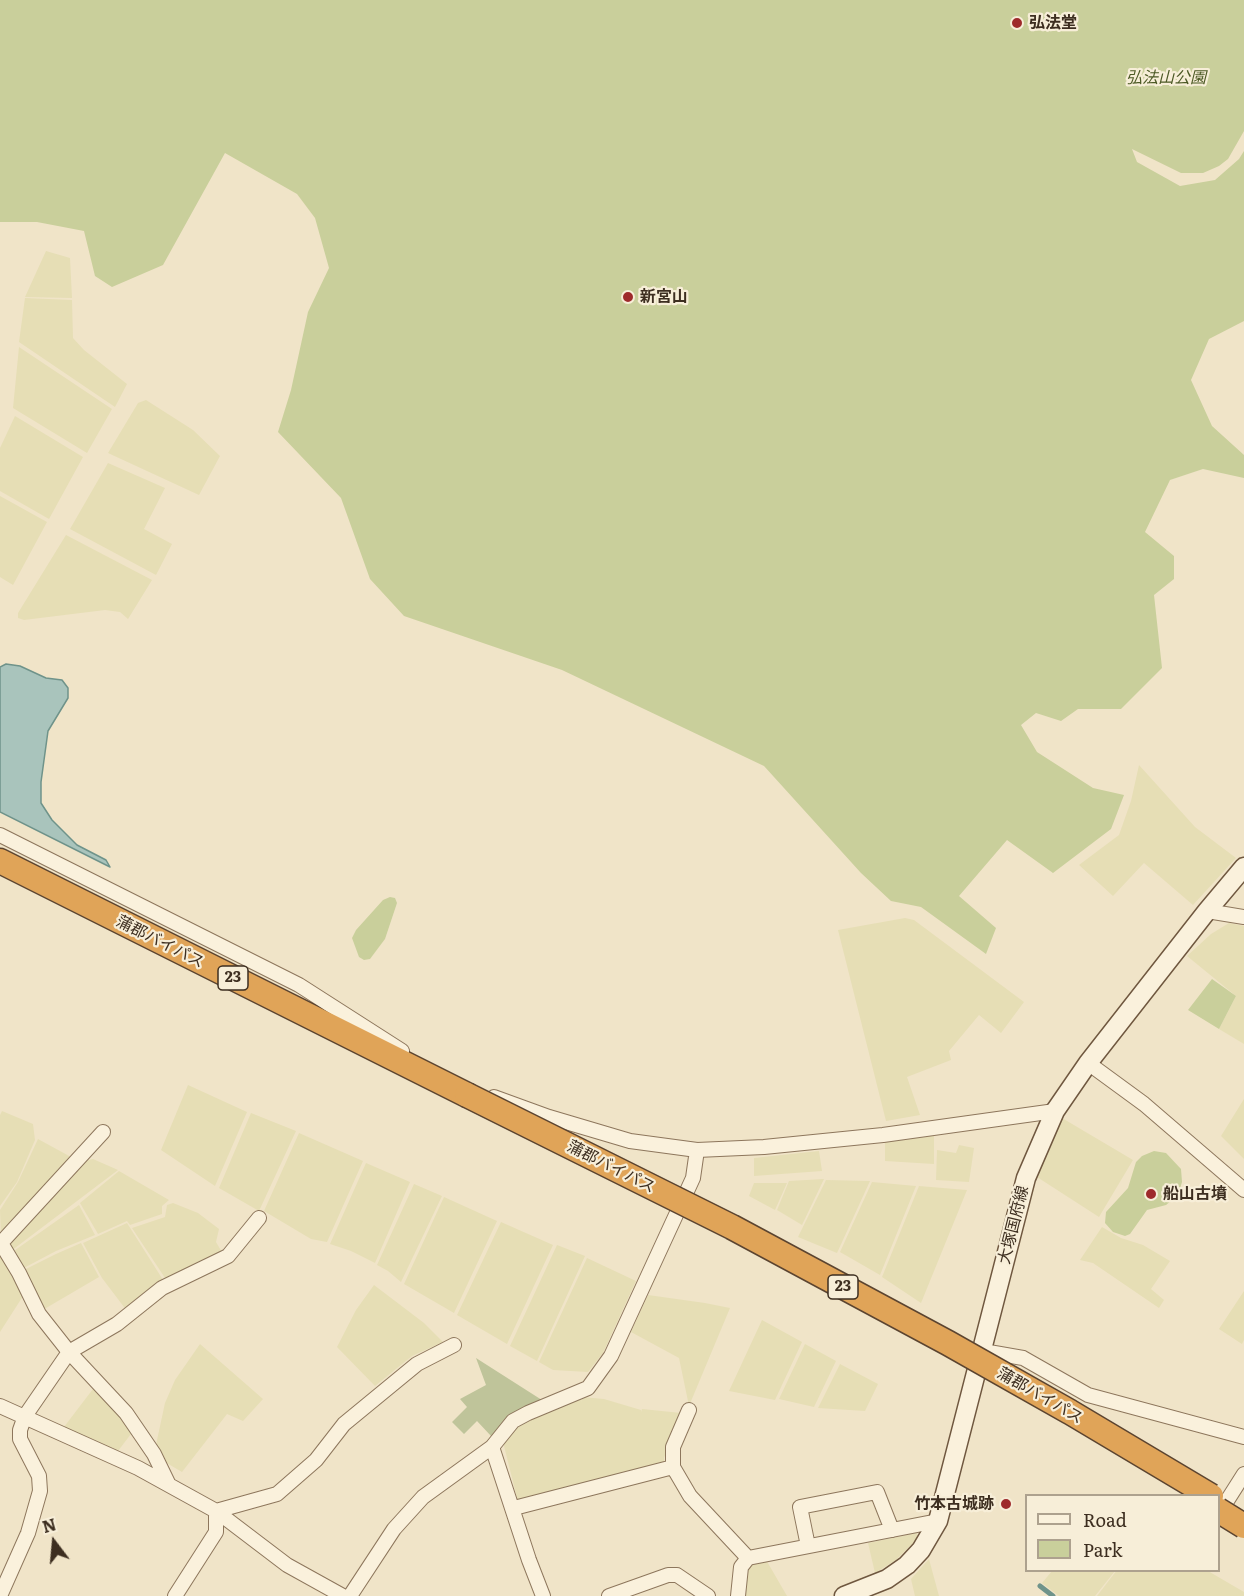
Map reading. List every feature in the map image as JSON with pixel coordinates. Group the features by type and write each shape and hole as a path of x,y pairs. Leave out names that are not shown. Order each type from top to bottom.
{"highway":[{"name":"蒲郡バイパス","path":"0,861 852,1301 1023,1395 1191,1494"},
{"name":"蒲郡バイパス","path":"0,873 732,1227 948,1343 1208,1494"},
{"path":"1220,1501 1244,1515"},
{"path":"1220,1511 1244,1526"}],"main road":[{"name":"大塚国府線","path":"844,1596 887,1579 907,1565 921,1550 939,1521 1026,1178 1055,1111 1088,1063 1244,867"}],"street":[{"path":"0,834 299,985 415,1058 499,1099 630,1141 697,1150 764,1147 883,1136 1055,1111"},
{"path":"1207,911 1244,917"},
{"path":"1088,1063 1144,1104 1244,1190"},
{"path":"103,1132 1,1243 39,1314 69,1352 126,1413 154,1454 169,1485"},
{"path":"350,1596 393,1529 423,1497 492,1447 513,1421 588,1388 610,1356 693,1178 697,1150"},
{"path":"0,1596 28,1533 40,1491 39,1476 20,1439 20,1430 25,1416 69,1352 117,1324 162,1288 228,1256 259,1218"},
{"path":"216,1511 277,1494 316,1460 344,1425 417,1364 454,1345"},
{"path":"983,1351 1023,1358 1088,1395 1244,1437"},
{"path":"0,1406 138,1468 169,1485 216,1511 287,1565 344,1596"},
{"path":"689,1410 673,1447 673,1467 696,1503 748,1558"},
{"path":"492,1447 543,1596"},
{"path":"514,1508 673,1467"},
{"path":"1220,1512 1244,1474"},
{"path":"808,1546 800,1507 877,1492 892,1530"},
{"path":"175,1596 216,1532 216,1511"},
{"path":"738,1596 741,1567 748,1558 939,1521"},
{"path":"609,1596 668,1575 677,1575 708,1596"}],"shaded area":[{"path":"46,251 70,258 72,298 25,297"},
{"path":"25,298 72,300 73,338 84,350 127,384 115,407 19,342"},
{"path":"19,347 112,409 87,453 13,408"},
{"path":"146,400 193,430 220,456 199,495 108,453 138,403"},
{"path":"15,416 83,457 49,519 0,491 0,448"},
{"path":"108,463 165,488 144,529 172,544 156,575 70,529"},
{"path":"0,496 47,522 13,585 0,577"},
{"path":"66,535 152,580 128,619 120,612 105,610 24,620 18,618 18,613"},
{"path":"1139,765 1195,827 1236,858 1193,905 1144,863 1113,896 1079,865 1119,835 1131,801"},
{"path":"905,918 914,920 1024,1002 1001,1033 979,1015 949,1051 951,1060 907,1077 920,1115 886,1121 838,930"},
{"path":"1229,923 1244,926 1244,1044 1219,1029 1236,996 1187,956 1211,934"},
{"path":"188,1085 247,1112 215,1186 161,1150"},
{"path":"1244,1099 1244,1159 1221,1136"},
{"path":"2,1111 33,1124 35,1140 17,1182 0,1206 0,1115"},
{"path":"251,1113 296,1131 259,1211 219,1188"},
{"path":"1062,1118 1133,1160 1099,1217 1037,1177"},
{"path":"299,1133 363,1161 327,1242 311,1239 264,1211"},
{"path":"934,1135 934,1164 885,1161 885,1142"},
{"path":"38,1139 71,1157 1,1237 0,1210 18,1182"},
{"path":"959,1145 974,1148 969,1182 936,1180 937,1150 956,1153"},
{"path":"819,1151 822,1171 754,1176 754,1158"},
{"path":"93,1159 118,1170 11,1251 6,1244 77,1163"},
{"path":"366,1163 410,1182 375,1263 330,1244"},
{"path":"119,1171 169,1200 162,1206 162,1214 130,1225 127,1221 98,1234 80,1203"},
{"path":"824,1179 802,1225 777,1210 789,1181"},
{"path":"826,1180 870,1181 837,1253 798,1237"},
{"path":"872,1182 916,1186 880,1275 840,1252"},
{"path":"754,1183 787,1183 775,1210 749,1196"},
{"path":"414,1184 442,1196 401,1282 377,1265"},
{"path":"919,1186 967,1190 921,1303 882,1277"},
{"path":"444,1197 497,1221 454,1313 404,1284"},
{"path":"173,1203 198,1213 219,1229 216,1242 223,1254 167,1281 132,1228 165,1217 167,1205"},
{"path":"79,1205 95,1235 56,1251 20,1270 11,1253"},
{"path":"501,1222 553,1245 507,1344 457,1315"},
{"path":"127,1223 165,1283 127,1311 102,1278 83,1243"},
{"path":"1102,1227 1121,1238 1143,1245 1170,1261 1151,1289 1164,1300 1159,1308 1093,1263 1080,1260"},
{"path":"81,1243 99,1277 41,1311 22,1271"},
{"path":"557,1245 585,1256 537,1361 510,1346"},
{"path":"0,1250 25,1293 0,1332"},
{"path":"587,1258 636,1281 603,1353 588,1372 553,1370 539,1362"},
{"path":"374,1285 424,1323 443,1342 412,1356 375,1386 337,1347 356,1310"},
{"path":"1244,1291 1244,1340 1242,1344 1219,1329"},
{"path":"648,1295 730,1308 689,1406 679,1358 631,1332"},
{"path":"762,1320 802,1342 775,1400 729,1391"},
{"path":"200,1344 263,1399 243,1421 227,1414 182,1472 165,1462 156,1445 165,1403 175,1380"},
{"path":"805,1344 836,1361 814,1407 779,1399"},
{"path":"840,1364 878,1384 865,1411 818,1408"},
{"path":"96,1385 134,1430 118,1451 64,1427"},
{"path":"581,1397 582,1402 582,1397 604,1399 641,1410 641,1412 642,1409 681,1413 664,1458 665,1470 518,1502 502,1438 519,1421"},
{"path":"917,1533 918,1538 896,1560 875,1573 868,1543"},
{"path":"765,1558 787,1596 743,1596 746,1567 756,1560"},
{"path":"929,1559 939,1596 915,1596 911,1579"},
{"path":"1051,1572 1114,1572 1095,1596 1059,1596 1042,1583"},
{"path":"1115,1572 1210,1572 1244,1592 1244,1596 1097,1596"}],"green space":[{"name":"弘法山公園","path":"0,0 1244,0 1244,131 1228,159 1203,173 1181,173 1132,149 1137,162 1180,186 1215,180 1239,159 1244,151 1244,321 1209,339 1191,380 1212,426 1244,455 1244,478 1203,469 1170,480 1145,532 1174,556 1174,579 1154,595 1162,668 1121,709 1078,709 1061,721 1036,713 1021,725 1037,752 1093,788 1124,795 1111,829 1053,873 1007,840 959,896 996,928 986,954 921,907 891,901 861,873 764,766 562,670 404,616 370,579 341,498 278,432 291,390 308,312 329,268 315,218 297,194 225,153 163,265 112,287 95,276 84,231 37,222 0,222"},
{"path":"390,897 395,898 397,903 385,939 370,959 364,960 359,957 352,938 356,930 383,900"},
{"path":"1212,979 1236,996 1219,1029 1188,1010"},
{"name":"船山古墳","path":"1154,1151 1166,1153 1181,1169 1182,1182 1178,1195 1166,1205 1147,1210 1130,1234 1125,1236 1113,1232 1105,1223 1106,1212 1128,1188 1136,1162 1142,1156"},
{"path":"476,1358 545,1402 516,1415 491,1436 477,1421 464,1434 452,1422 467,1407 460,1399 486,1385"}],"water":[{"path":"6,664 20,666 46,678 62,680 68,688 68,698 48,731 41,782 41,803 52,820 77,845 106,860 110,867 0,812 0,667"}],"waterway":[{"path":"1040,1586 1053,1596"}],"place":[{"name":"弘法堂","path":"1017,23"},
{"name":"新宮山","path":"628,297"},
{"name":"船山古墳","path":"1151,1194"},
{"name":"竹本古城跡","path":"1006,1504"}]}
